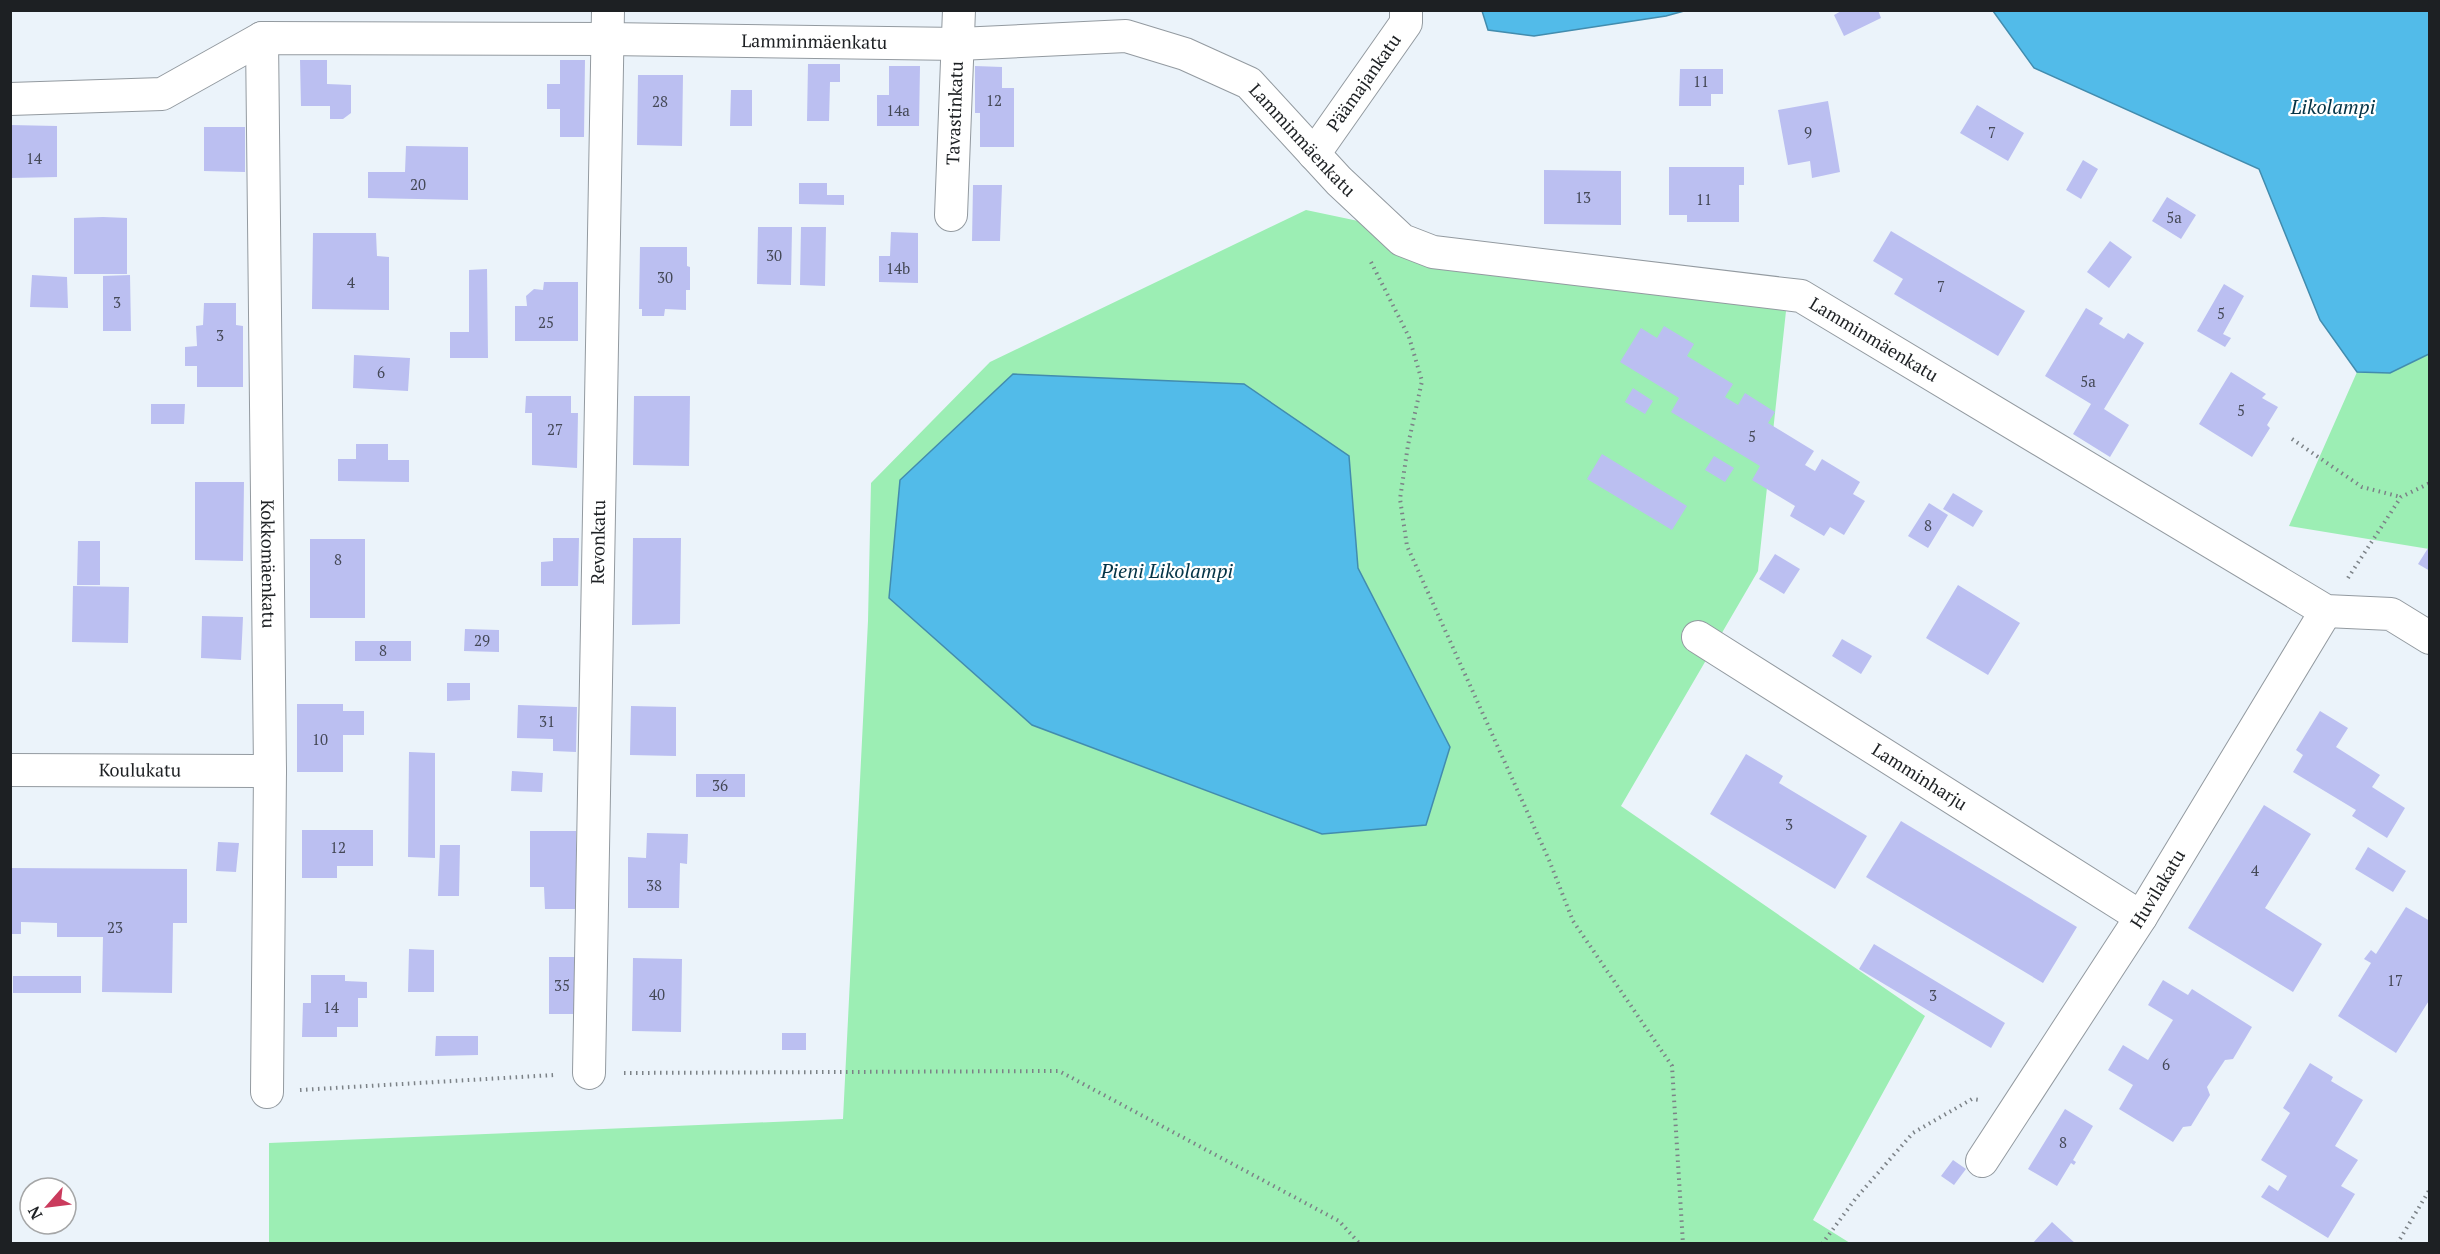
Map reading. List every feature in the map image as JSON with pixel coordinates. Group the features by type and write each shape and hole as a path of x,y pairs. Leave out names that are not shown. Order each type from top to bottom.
{"street":[{"name":"Tavastinkatu","path":"951,215 959,10"},
{"name":"Päämajankatu","path":"1314,154 1406,23 1406,10"},
{"name":"Lamminmäenkatu","path":"10,99 162,94 262,38 608,25 959,44 1126,36 1185,54 1249,83 1339,181 1402,240 1433,252 1801,296 2326,611 2391,614 2430,638"},
{"name":"Revonkatu","path":"589,1073 608,25"},
{"name":"Kokkomäenkatu","path":"262,38 270,771 267,1092"},
{"name":"Huvilakatu","path":"1982,1161 2141,916 2326,611"},
{"name":"Lamminharju","path":"1698,637 2141,916"},
{"name":"Koulukatu","path":"10,770 270,771"}],"path":[{"path":"1366,252 1409,336 1422,381 1408,445 1400,499 1407,546 1549,860 1573,921 1672,1066 1683,1244"},
{"path":"2292,439 2362,487 2401,497"},
{"path":"2326,611 2401,497 2430,483"},
{"path":"267,1092 589,1073 1059,1071 1339,1221 1360,1244"},
{"path":"1822,1244 1856,1198 1913,1133 1972,1099 2019,1104"},
{"path":"2397,1244 2430,1189"}],"green space":[{"path":"1306,210 1786,311 1758,571 1621,806 1925,1016 1813,1220 1850,1243 269,1244 269,1143 843,1119 868,621 871,483 990,362","holes":["1349,456 1358,568 1450,747 1322,834 1032,725 889,598"]},
{"path":"2429,354 2429,549 2289,526 2357,372 2390,373"}],"water":[{"path":"1482,10 1684,11 1666,16 1534,36 1488,30"},
{"name":"Likolampi","path":"1993,11 2429,11 2429,354 2390,373 2357,372 2320,320 2259,169 2034,68"},
{"name":"Pieni Likolampi","path":"1013,374 1244,384 1349,456 1358,568 1450,747 1426,825 1322,834 1032,725 889,598 900,480"}],"building":[{"path":"1843,10 1878,10 1881,18 1844,36 1834,15"},
{"path":"300,60 327,60 327,84 351,85 351,113 343,119 330,119 330,106 301,106"},
{"path":"560,60 585,60 584,137 560,137 560,109 547,109 547,84 560,84"},
{"path":"808,64 840,64 840,82 830,82 829,121 807,121"},
{"path":"889,66 920,66 919,126 877,126 877,95 889,95"},
{"path":"975,66 1002,67 1002,88 1014,88 1014,147 980,147 980,113 975,113"},
{"path":"1680,69 1723,69 1723,94 1711,94 1711,106 1679,106"},
{"path":"638,75 683,75 682,146 637,145"},
{"path":"731,90 752,90 752,126 730,126"},
{"path":"1828,101 1840,172 1812,178 1810,161 1788,165 1778,110"},
{"path":"1977,105 2024,133 2008,161 1960,133"},
{"path":"10,125 57,126 57,177 10,178"},
{"path":"204,127 245,127 245,172 204,171"},
{"path":"406,146 468,147 468,200 368,198 368,172 405,172"},
{"path":"2083,160 2098,169 2081,199 2066,190"},
{"path":"1669,167 1744,167 1744,185 1739,185 1739,222 1687,222 1687,215 1669,215"},
{"path":"1544,170 1621,171 1621,225 1544,224"},
{"path":"799,183 827,183 827,195 844,195 844,205 799,204"},
{"path":"973,185 1002,185 1000,241 972,241"},
{"path":"2167,197 2196,215 2181,239 2152,221"},
{"path":"74,218 127,218 127,274 74,274"},
{"path":"758,227 792,227 791,285 757,284"},
{"path":"801,227 826,227 825,286 800,285"},
{"path":"1891,231 2025,311 1998,356 1894,294 1903,279 1873,261"},
{"path":"891,232 918,233 918,283 879,282 879,256 890,256"},
{"path":"313,233 376,233 377,256 389,257 389,310 312,309"},
{"path":"2110,241 2132,257 2109,288 2087,272"},
{"path":"640,247 687,247 690,290 686,290 686,310 665,309 664,316 642,316 642,309 639,309"},
{"path":"487,269 488,358 450,358 450,332 469,332 469,270"},
{"path":"32,275 67,277 68,308 30,307"},
{"path":"130,275 131,331 103,331 103,276"},
{"path":"544,282 578,282 578,341 515,341 515,306 527,306 526,296 534,289 543,290"},
{"path":"2224,284 2244,296 2223,334 2231,338 2225,347 2197,331"},
{"path":"204,303 236,303 236,325 243,326 243,387 197,387 197,366 185,366 185,347 197,346 196,326 203,325"},
{"path":"2086,308 2103,318 2099,324 2124,339 2128,333 2144,343 2104,409 2129,425 2110,457 2073,434 2091,404 2045,376"},
{"path":"1664,326 1694,344 1687,356 1733,384 1725,397 1738,405 1745,393 1775,412 1768,423 1814,451 1805,465 1815,471 1822,459 1860,482 1853,494 1865,501 1844,535 1830,527 1824,536 1790,516 1795,506 1752,480 1760,466 1671,412 1679,398 1620,362 1641,328 1657,338"},
{"path":"354,355 410,358 408,391 353,388"},
{"path":"2231,372 2266,394 2262,398 2278,407 2267,425 2270,428 2252,457 2199,424"},
{"path":"1633,388 1653,401 1645,414 1625,402"},
{"path":"526,396 571,396 571,413 578,413 577,468 532,465 532,413 525,413"},
{"path":"634,396 690,396 689,466 633,465"},
{"path":"151,404 185,404 184,424 151,424"},
{"path":"356,444 388,444 388,460 409,460 409,482 338,481 338,459 356,459"},
{"path":"1602,454 1687,506 1672,530 1587,479"},
{"path":"1714,456 1734,468 1725,482 1705,470"},
{"path":"195,482 244,482 243,561 195,560"},
{"path":"1953,493 1983,511 1973,527 1943,509"},
{"path":"1929,503 1948,515 1928,548 1908,536"},
{"path":"553,538 579,538 578,586 541,586 541,562 553,561"},
{"path":"633,538 681,538 680,624 632,625"},
{"path":"310,539 365,539 365,618 310,618"},
{"path":"78,541 100,541 100,585 77,585"},
{"path":"2430,545 2430,571 2418,564"},
{"path":"1775,554 1800,569 1784,594 1759,579"},
{"path":"1958,585 2020,623 1988,675 1926,638"},
{"path":"73,586 129,587 128,643 72,642"},
{"path":"202,616 243,617 241,660 201,658"},
{"path":"465,629 499,630 499,652 464,651"},
{"path":"1842,639 1872,656 1861,674 1832,656"},
{"path":"355,641 411,641 411,661 355,661"},
{"path":"447,683 470,683 470,700 447,701"},
{"path":"297,704 343,704 343,711 364,711 364,735 343,735 343,772 297,772"},
{"path":"518,705 577,707 576,752 553,751 553,739 517,738"},
{"path":"631,706 676,707 676,756 630,755"},
{"path":"2320,711 2348,728 2336,747 2380,775 2372,787 2405,808 2387,838 2352,816 2356,810 2293,772 2303,755 2296,750"},
{"path":"409,752 435,753 435,858 408,857"},
{"path":"1746,754 1783,776 1779,783 1867,836 1835,889 1710,814"},
{"path":"512,771 543,773 542,792 511,791"},
{"path":"696,774 745,774 745,797 696,797"},
{"path":"2264,805 2311,834 2265,908 2322,944 2293,992 2188,928"},
{"path":"1901,821 2077,927 2043,983 1866,877"},
{"path":"302,830 373,830 373,866 337,866 337,878 302,878"},
{"path":"530,831 576,831 576,909 545,909 544,887 530,887"},
{"path":"647,833 688,834 687,864 680,863 679,908 628,908 628,857 646,858"},
{"path":"218,842 239,843 236,872 216,871"},
{"path":"440,845 460,845 459,896 438,896"},
{"path":"2368,847 2406,871 2393,892 2355,869"},
{"path":"10,868 187,869 187,923 173,923 172,993 102,992 103,937 57,937 57,923 21,922 21,934 10,934"},
{"path":"2406,907 2430,921 2430,999 2396,1053 2338,1016 2371,963 2364,959 2371,950 2376,954"},
{"path":"1874,944 2005,1023 1991,1048 1859,969"},
{"path":"409,949 434,950 434,992 408,992"},
{"path":"549,957 575,957 575,1014 549,1014"},
{"path":"633,958 682,959 681,1032 632,1031"},
{"path":"311,975 345,975 345,981 367,982 367,998 358,998 358,1027 337,1027 337,1037 302,1037 303,1003 311,1003"},
{"path":"13,976 81,976 81,993 13,993"},
{"path":"2163,980 2188,995 2192,989 2252,1027 2233,1059 2225,1060 2207,1087 2210,1095 2191,1126 2183,1127 2173,1142 2119,1109 2133,1085 2108,1070 2123,1045 2148,1060 2173,1020 2148,1005"},
{"path":"782,1033 806,1033 806,1050 782,1050"},
{"path":"436,1036 478,1036 478,1055 435,1056"},
{"path":"2310,1063 2333,1077 2331,1081 2363,1100 2335,1146 2358,1160 2341,1186 2355,1194 2328,1238 2261,1197 2269,1185 2278,1191 2287,1176 2261,1160 2290,1113 2283,1108"},
{"path":"2065,1109 2093,1126 2073,1160 2076,1162 2074,1165 2071,1163 2057,1186 2028,1169"},
{"path":"1953,1160 1966,1169 1954,1185 1941,1176"},
{"path":"2052,1222 2076,1244 2032,1244"}]}
